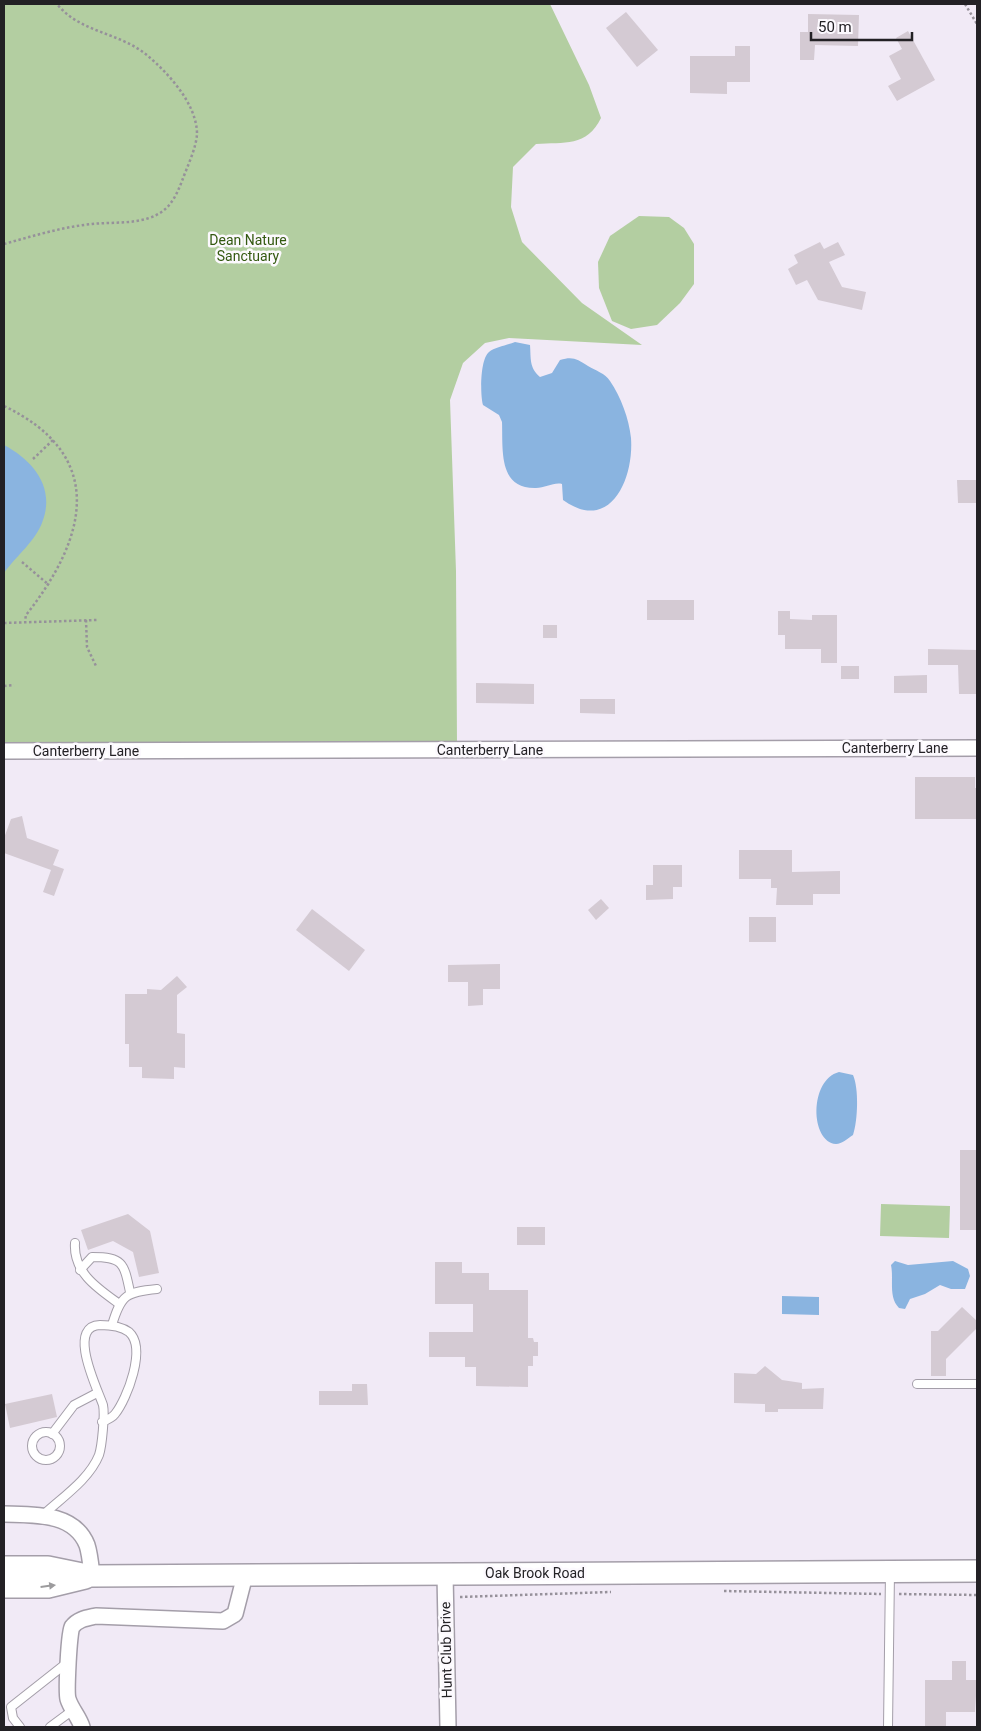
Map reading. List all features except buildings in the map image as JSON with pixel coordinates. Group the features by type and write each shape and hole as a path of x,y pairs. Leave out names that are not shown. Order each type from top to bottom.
{"main road":[{"name":"Oak Brook Road","path":"4,1568 48,1567 92,1576 977,1571"},
{"name":"Oak Brook Road","path":"4,1587 48,1587 92,1576"}],"street":[{"name":"Canterberry Lane","path":"4,751 977,748"},
{"path":"4,1514 42,1516 60,1519 73,1525 87,1546 92,1576"},
{"name":"Hunt Club Drive","path":"445,1574 448,1727"},
{"path":"82,1727 68,1698 67,1684 70,1661 69,1639 72,1628 82,1618 96,1616 223,1621 235,1614 245,1575"}],"lane":[{"path":"74,1243 76,1259 80,1270 101,1291 118,1303"},
{"path":"80,1270 92,1257 112,1257 118,1260 126,1274 130,1292"},
{"path":"112,1325 118,1303 130,1292 157,1289"},
{"path":"42,1516 88,1474 99,1454 103,1407 85,1352 85,1339 88,1331 95,1326 112,1325 128,1332 134,1339 136,1359 125,1398 114,1416 102,1422"},
{"path":"917,1384 977,1384"},
{"path":"52,1434 74,1405 97,1393"},
{"path":"888,1727 890,1570"},
{"path":"20,1727 13,1718 11,1707 70,1661"},
{"path":"50,1727 73,1710"}],"path":[{"path":"4,244 54,230 90,224 140,220 166,211 173,202 180,185 196,137 196,126 184,95 161,68 136,47 77,22 66,15 57,4"},
{"path":"965,4 977,24"},
{"path":"4,406 26,416 53,440 71,471 78,508 76,527 66,554 49,585 26,615 25,621"},
{"path":"33,459 53,440"},
{"path":"22,562 49,585"},
{"path":"86,620 87,647 96,666"},
{"path":"4,623 97,620"},
{"path":"4,686 14,685"},
{"path":"721,1591 977,1595"},
{"path":"460,1597 612,1592"}],"green space":[{"name":"Dean Nature Sanctuary","path":"4,4 550,4 589,85 601,118 589,134 582,138 565,143 536,144 513,167 511,207 522,242 582,303 642,345 509,338 485,343 463,363 450,400 456,571 457,745 4,747"},
{"path":"639,216 669,217 684,228 694,244 694,284 680,303 657,325 631,329 612,321 599,288 598,262 610,236"},
{"path":"881,1204 950,1206 949,1238 880,1236"}],"water":[{"path":"515,342 530,345 532,366 540,377 552,373 560,360 572,358 603,374 614,387 624,408 628,423 631,438 631,454 623,485 616,497 606,506 594,510 580,509 563,500 562,484 536,488 524,487 515,482 509,475 503,455 502,422 499,415 483,405 481,393 486,356 498,347"},
{"path":"4,445 24,458 38,475 46,496 46,508 43,520 36,534 4,573"},
{"path":"839,1072 853,1075 857,1096 857,1113 853,1135 843,1142 836,1144 827,1141 821,1133 816,1110 822,1086 829,1077"},
{"path":"895,1261 908,1265 953,1261 968,1269 970,1276 965,1289 951,1289 940,1285 925,1294 910,1299 905,1309 899,1308 892,1293 891,1265"},
{"path":"782,1296 819,1297 819,1315 782,1314"}]}
